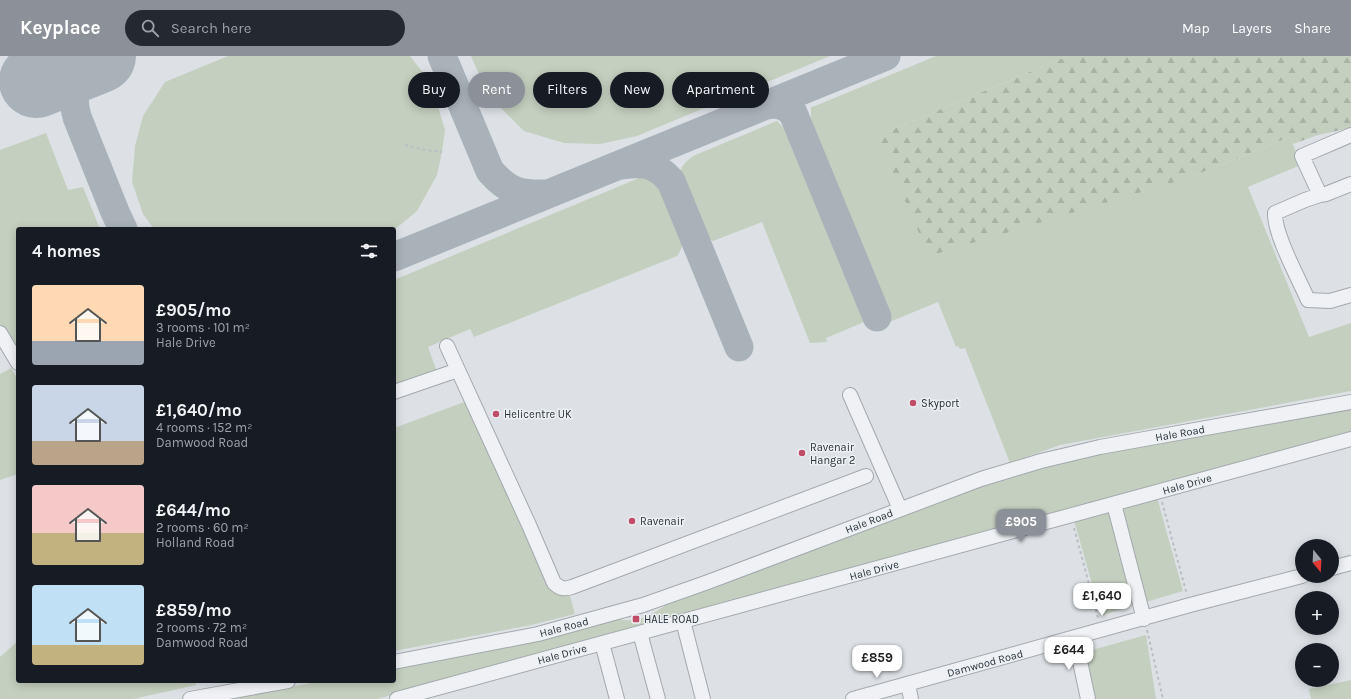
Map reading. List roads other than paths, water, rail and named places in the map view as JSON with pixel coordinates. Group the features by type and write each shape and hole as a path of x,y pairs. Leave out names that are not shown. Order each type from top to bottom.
{"street":[{"path":"1320,195 1302,156 1351,135"},
{"path":"1351,184 1326,194 1305,200 1275,213 1275,221 1290,262 1308,300 1330,301 1351,295"},
{"path":"0,333 16,360"},
{"path":"446,346 554,583 561,588 566,589 572,587 866,476"},
{"path":"396,391 458,370"},
{"path":"850,395 900,509"},
{"name":"Hale Road","path":"396,662 538,634 643,605 981,479 1041,461 1100,447 1351,402"},
{"name":"Hale Drive","path":"397,699 1351,439"},
{"path":"1114,504 1144,619"},
{"path":"1339,566 1351,563"},
{"name":"Damwood Road","path":"853,699 1102,631 1190,605 1295,578"},
{"path":"683,621 703,699"},
{"path":"640,634 658,699"},
{"path":"1075,638 1088,699"},
{"path":"602,643 617,699"},
{"path":"190,699 218,687 265,683"},
{"path":"908,684 911,699"}],"place":[{"name":"Skyport","path":"913,403"},
{"name":"Helicentre UK","path":"496,414"},
{"name":"Ravenair Hangar 2","path":"802,453"},
{"name":"Ravenair","path":"632,521"},
{"name":"HALE ROAD","path":"636,619"}]}
